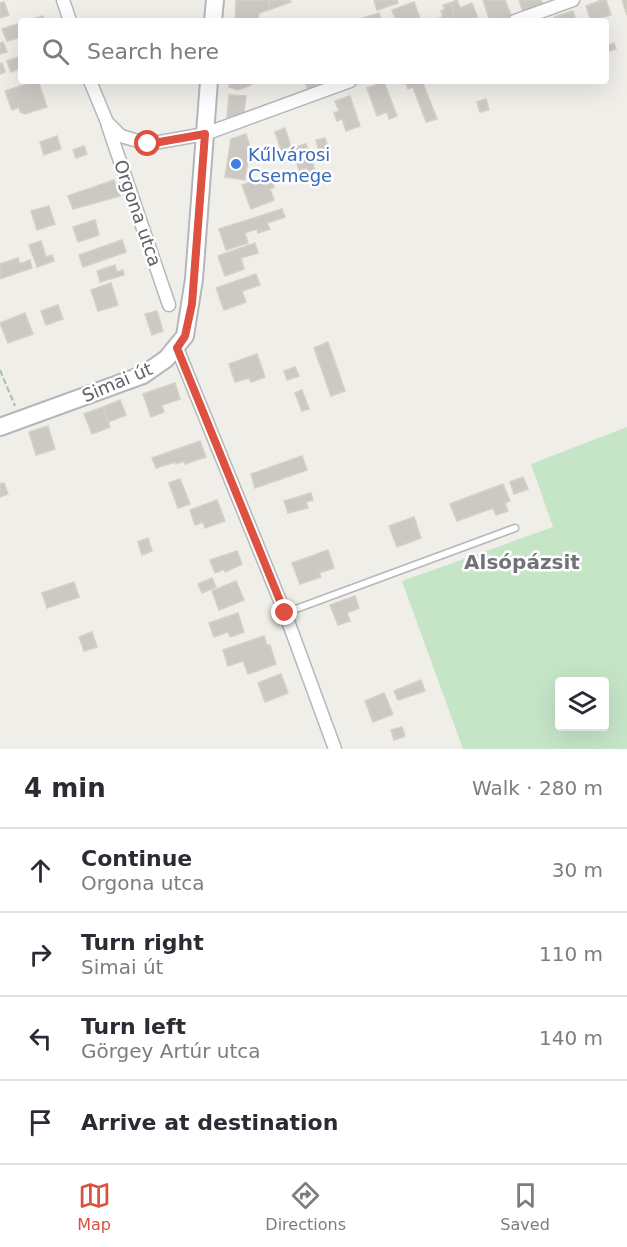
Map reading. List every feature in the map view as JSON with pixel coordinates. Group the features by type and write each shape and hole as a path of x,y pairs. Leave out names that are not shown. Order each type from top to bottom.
{"main road":[{"path":"213,18 216,1"},
{"name":"Simai út","path":"0,428 143,375 166,359 185,336 192,304 209,84"}],"street":[{"path":"63,0 69,18"},
{"path":"523,18 573,0"},
{"name":"Orgona utca","path":"91,84 107,122 169,305"},
{"name":"Orgona utca","path":"107,122 121,136 148,144 205,134 342,84"},
{"path":"177,348 285,613 335,749"}],"lane":[{"path":"285,613 515,528"}],"path":[{"path":"0,370 20,420"}],"green space":[{"path":"627,427 627,749 463,749 402,581 553,527 531,464"}],"building":[{"path":"236,0 268,0 271,9 259,13 258,18 235,18"},
{"path":"268,0 290,0 291,2 271,9"},
{"path":"397,0 398,3 377,10 374,1"},
{"path":"457,0 460,8 472,3 478,18 455,18 450,3"},
{"path":"483,0 505,0 512,18 489,18"},
{"path":"519,0 541,0 543,4 523,12"},
{"path":"606,0 611,15 590,18 586,6"},
{"path":"622,0 627,0 627,15"},
{"path":"4,2 9,15 0,18 0,3"},
{"path":"414,2 420,18 395,18 392,10"},
{"path":"450,3 455,18 440,18 443,17 441,11 445,9 443,5"},
{"path":"573,11 575,18 554,18"},
{"path":"379,13 380,18 363,18"},
{"path":"18,24 18,38 7,41 2,29"},
{"path":"3,42 7,52 0,54 0,43"},
{"path":"614,43 616,49 609,51 609,45"},
{"path":"18,57 18,69 11,72 7,61"},
{"path":"2,63 5,72 0,74 0,64"},
{"path":"26,84 39,84 47,107 25,114 20,112 19,107 12,110 5,91"},
{"path":"230,84 251,84 238,90 229,87"},
{"path":"306,84 320,84 322,89 309,93"},
{"path":"385,84 397,116 389,119 387,112 377,116 367,88"},
{"path":"406,84 423,84 437,119 426,122 413,87 408,89"},
{"path":"229,95 246,96 243,120 227,118"},
{"path":"350,96 360,126 346,131 342,119 337,121 334,113 339,111 335,101"},
{"path":"486,99 489,110 480,112 477,102"},
{"path":"285,128 291,147 281,150 275,132"},
{"path":"246,134 250,147 245,180 225,177 231,139"},
{"path":"57,136 61,149 44,155 40,142"},
{"path":"325,138 331,157 322,160 316,140"},
{"path":"306,144 315,171 309,174 307,168 299,170 292,148"},
{"path":"84,146 87,154 76,158 73,150"},
{"path":"270,175 274,187 270,189 274,200 251,209 242,185"},
{"path":"114,180 120,196 73,209 68,196"},
{"path":"49,206 55,224 37,230 31,211"},
{"path":"282,209 285,217 267,223 270,229 258,233 257,229 245,233 248,243 226,250 219,229"},
{"path":"95,220 99,235 78,242 73,227"},
{"path":"122,240 126,252 83,267 79,255"},
{"path":"41,241 46,257 52,255 54,261 37,267 29,245"},
{"path":"255,243 258,253 241,258 244,269 225,276 218,256"},
{"path":"18,258 20,264 30,260 32,268 0,279 0,264"},
{"path":"115,265 117,272 123,270 124,275 100,282 97,271"},
{"path":"256,274 260,285 242,291 246,302 224,310 216,288"},
{"path":"111,283 118,305 98,311 91,290"},
{"path":"58,305 63,319 46,325 41,311"},
{"path":"157,311 163,331 152,335 145,314"},
{"path":"25,313 33,334 8,343 0,323"},
{"path":"328,342 345,391 331,396 314,348"},
{"path":"257,354 265,377 251,382 249,378 235,382 229,364"},
{"path":"295,367 299,376 287,380 284,371"},
{"path":"175,383 180,399 162,405 164,412 151,417 143,394"},
{"path":"302,390 309,409 302,411 295,393"},
{"path":"120,400 126,415 108,422 103,407"},
{"path":"103,407 110,427 92,434 84,414"},
{"path":"48,426 55,449 36,455 29,432"},
{"path":"200,441 206,457 185,464 184,461 176,464 175,462 156,468 152,458"},
{"path":"302,456 307,470 255,488 251,474"},
{"path":"523,477 528,489 514,494 510,482"},
{"path":"180,479 190,504 178,508 169,483"},
{"path":"4,483 8,494 0,497 0,484"},
{"path":"503,484 510,501 505,503 508,511 496,515 493,508 457,521 450,504"},
{"path":"311,493 313,500 306,502 308,508 288,513 284,501"},
{"path":"217,500 225,521 205,528 203,522 195,525 190,510"},
{"path":"414,517 421,538 397,547 389,526"},
{"path":"148,538 152,551 142,555 138,542"},
{"path":"328,550 334,568 319,573 321,577 300,584 292,563"},
{"path":"237,551 242,564 225,572 224,569 215,573 210,560"},
{"path":"212,578 216,587 202,593 198,584"},
{"path":"236,581 244,600 219,610 212,591"},
{"path":"74,582 79,597 47,608 42,593"},
{"path":"355,596 359,608 347,613 350,621 338,625 330,605"},
{"path":"238,613 244,632 230,637 228,632 214,637 209,623"},
{"path":"92,632 97,647 84,651 79,637"},
{"path":"264,636 267,645 270,645 276,664 248,674 243,661 228,666 223,650"},
{"path":"281,674 288,693 265,702 258,683"},
{"path":"421,680 425,691 398,700 394,691"},
{"path":"384,693 393,714 373,722 365,701"},
{"path":"402,727 405,736 394,740 391,730"}],"place":[{"name":"Kűlvárosi Csemege","path":"236,164"}],"district":[{"name":"Alsópázsit","path":"522,562"}],"route":[{"path":"148,144 205,134 192,304 185,336 177,348 285,613"}]}
